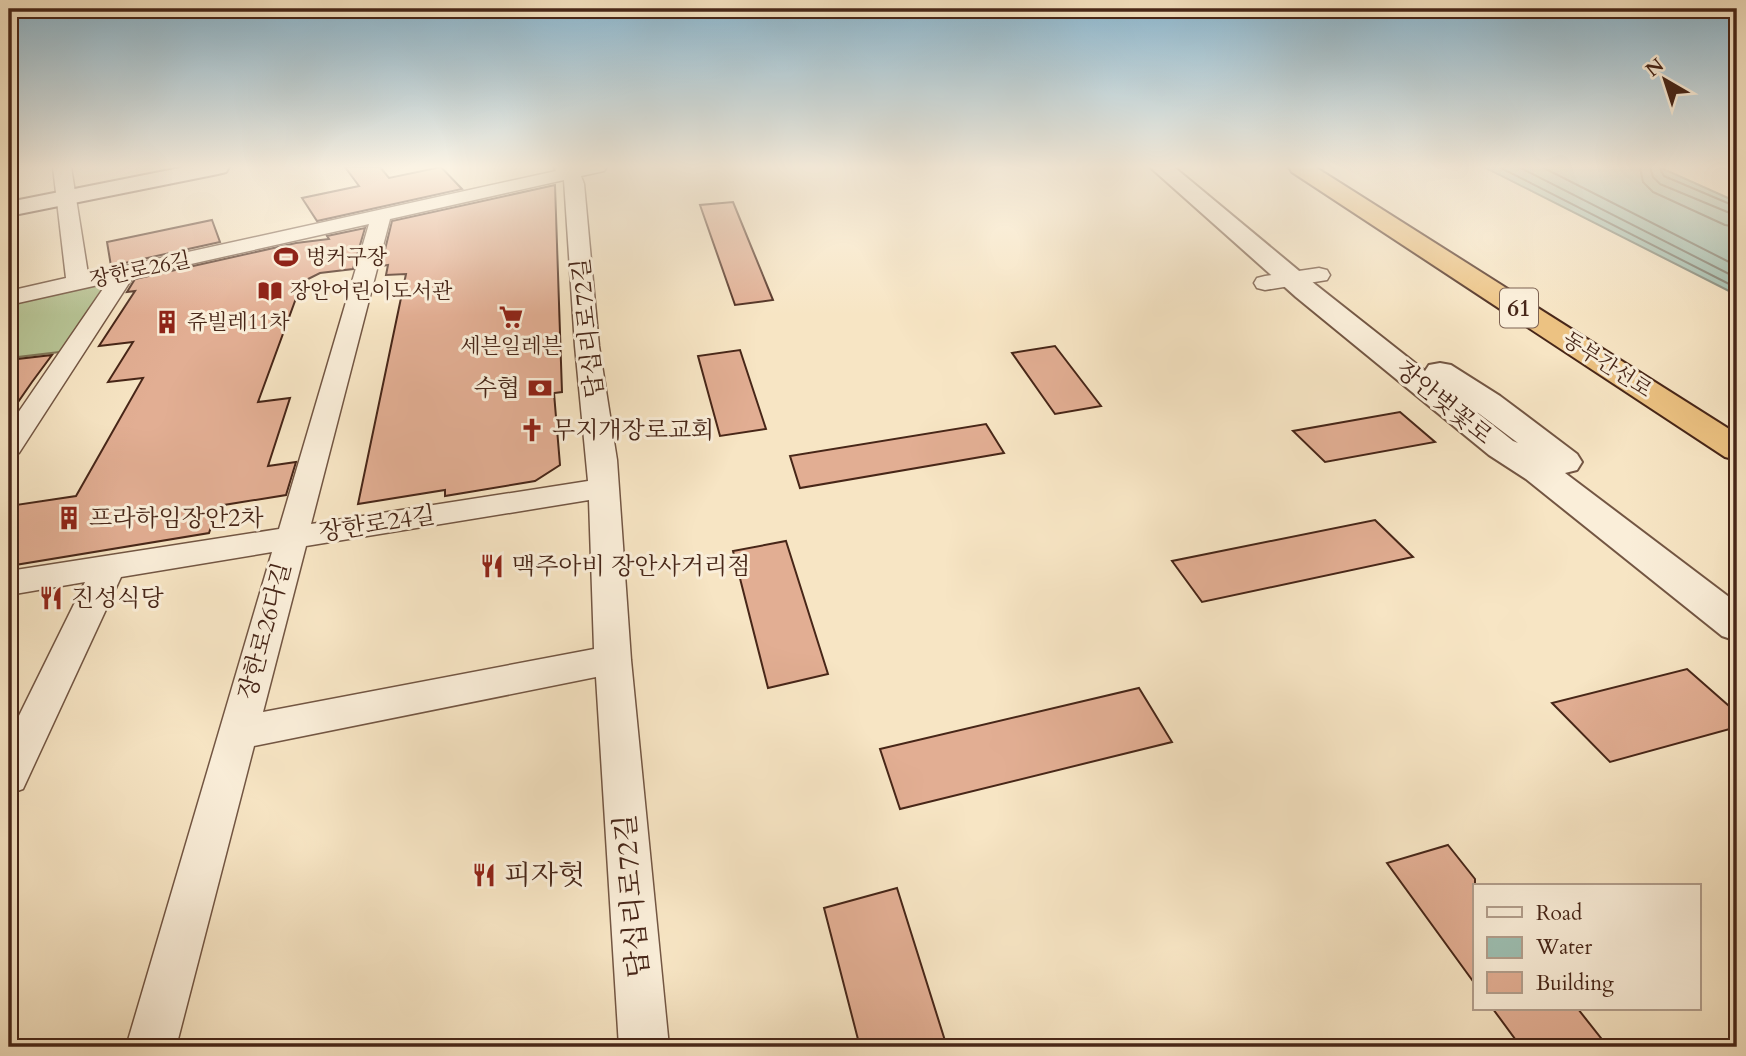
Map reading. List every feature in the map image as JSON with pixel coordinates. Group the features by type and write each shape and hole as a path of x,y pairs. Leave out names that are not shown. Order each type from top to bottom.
{"highway":[{"name":"동부간선로","path":"1376,216 1737,449"}],"street":[{"path":"68,216 78,283"},
{"name":"장한로26길","path":"9,298 380,216"},
{"name":"장한로26다길","path":"151,1047 381,216"},
{"name":"답십리로72길","path":"577,216 585,323 598,420 613,660 644,1047"},
{"name":"장안벚꽃로","path":"1219,216 1501,448 1539,471 1737,625"},
{"name":"장안벚꽃로","path":"1232,216 1292,279 1488,403 1737,597"},
{"path":"9,447 124,274"},
{"path":"1501,448 1517,472 1737,654"},
{"name":"장한로24길","path":"9,583 603,488"},
{"path":"9,777 110,567"},
{"path":"237,733 613,660"}],"green space":[{"path":"90,283 113,287 68,351 9,358 9,302"}],"water":[{"path":"1581,216 1737,216 1737,295"}],"building":[{"path":"314,216 338,216 317,221"},
{"path":"413,216 556,216 562,392 554,393 560,465 535,481 445,496 445,490 358,504 406,274 386,275 388,265 381,266 392,221"},
{"path":"704,216 739,216 773,300 735,305"},
{"path":"212,220 220,242 111,266 107,242"},
{"path":"365,228 353,269 320,273 302,282 258,402 290,398 268,466 296,462 286,495 218,506 209,533 9,566 9,506 76,496 143,378 108,382 133,342 99,346 135,291 127,292 135,279 296,243 329,239 327,236"},
{"path":"1055,346 1101,406 1055,414 1012,353"},
{"path":"740,350 766,429 720,436 698,356"},
{"path":"52,355 32,382 9,415 9,360"},
{"path":"1400,412 1435,442 1325,462 1293,431"},
{"path":"986,424 1004,453 800,488 790,456"},
{"path":"1375,520 1413,557 1202,602 1172,561"},
{"path":"786,541 828,674 768,688 733,551"},
{"path":"1687,669 1737,713 1737,727 1610,762 1552,703"},
{"path":"1139,688 1172,742 900,809 880,749"},
{"path":"1448,845 1475,879 1473,981 1387,863"},
{"path":"897,888 947,1047 860,1047 824,908"},
{"path":"1494,1010 1579,1010 1608,1047 1521,1047"}],"place":[{"name":"벙커구장","path":"286,257"},
{"name":"장안어린이도서관","path":"270,291"},
{"name":"세븐일레븐","path":"511,317"},
{"name":"쥬빌레11차","path":"167,322"},
{"name":"수협","path":"540,388"},
{"name":"무지개장로교회","path":"532,430"},
{"name":"프라하임장안2차","path":"69,518"},
{"name":"맥주아비 장안사거리점","path":"492,566"},
{"name":"진성식당","path":"51,598"},
{"name":"피자헛","path":"484,875"}]}
